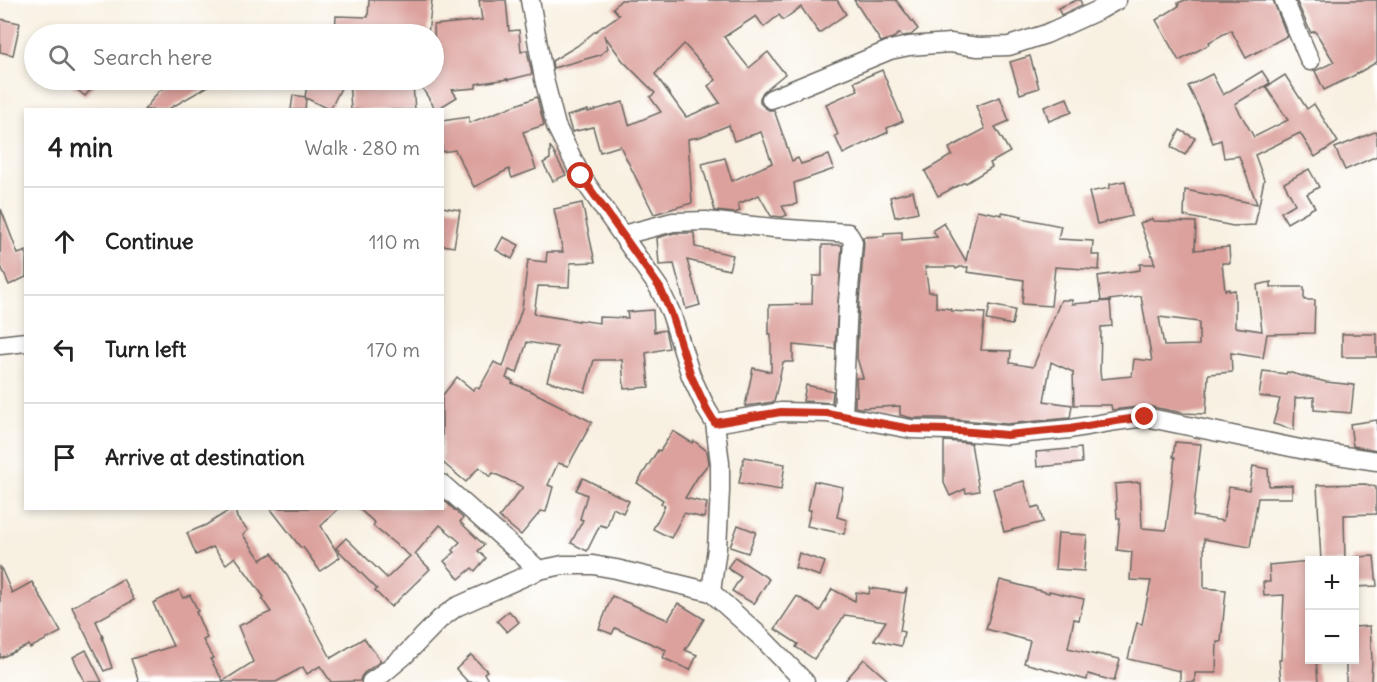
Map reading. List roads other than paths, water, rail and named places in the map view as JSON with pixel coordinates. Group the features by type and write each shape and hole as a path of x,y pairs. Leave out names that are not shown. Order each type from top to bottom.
{"street":[{"path":"530,0 544,79 556,126 581,176 660,288 671,313 691,376 715,423 720,463 720,491 717,548 711,592"},
{"path":"771,99 890,50 950,43 978,47 1009,46 1046,34 1117,0"},
{"path":"1284,0 1310,61"},
{"path":"623,235 673,222 706,221 848,233 853,242 843,416"},
{"path":"0,345 24,342"},
{"path":"715,423 781,412 827,413 911,429 1007,435 1070,429 1145,417 1305,450 1377,461"},
{"path":"444,486 539,570"},
{"path":"371,682 405,655 456,607 539,570 563,565 593,565 711,592 762,638 805,682"}]}
